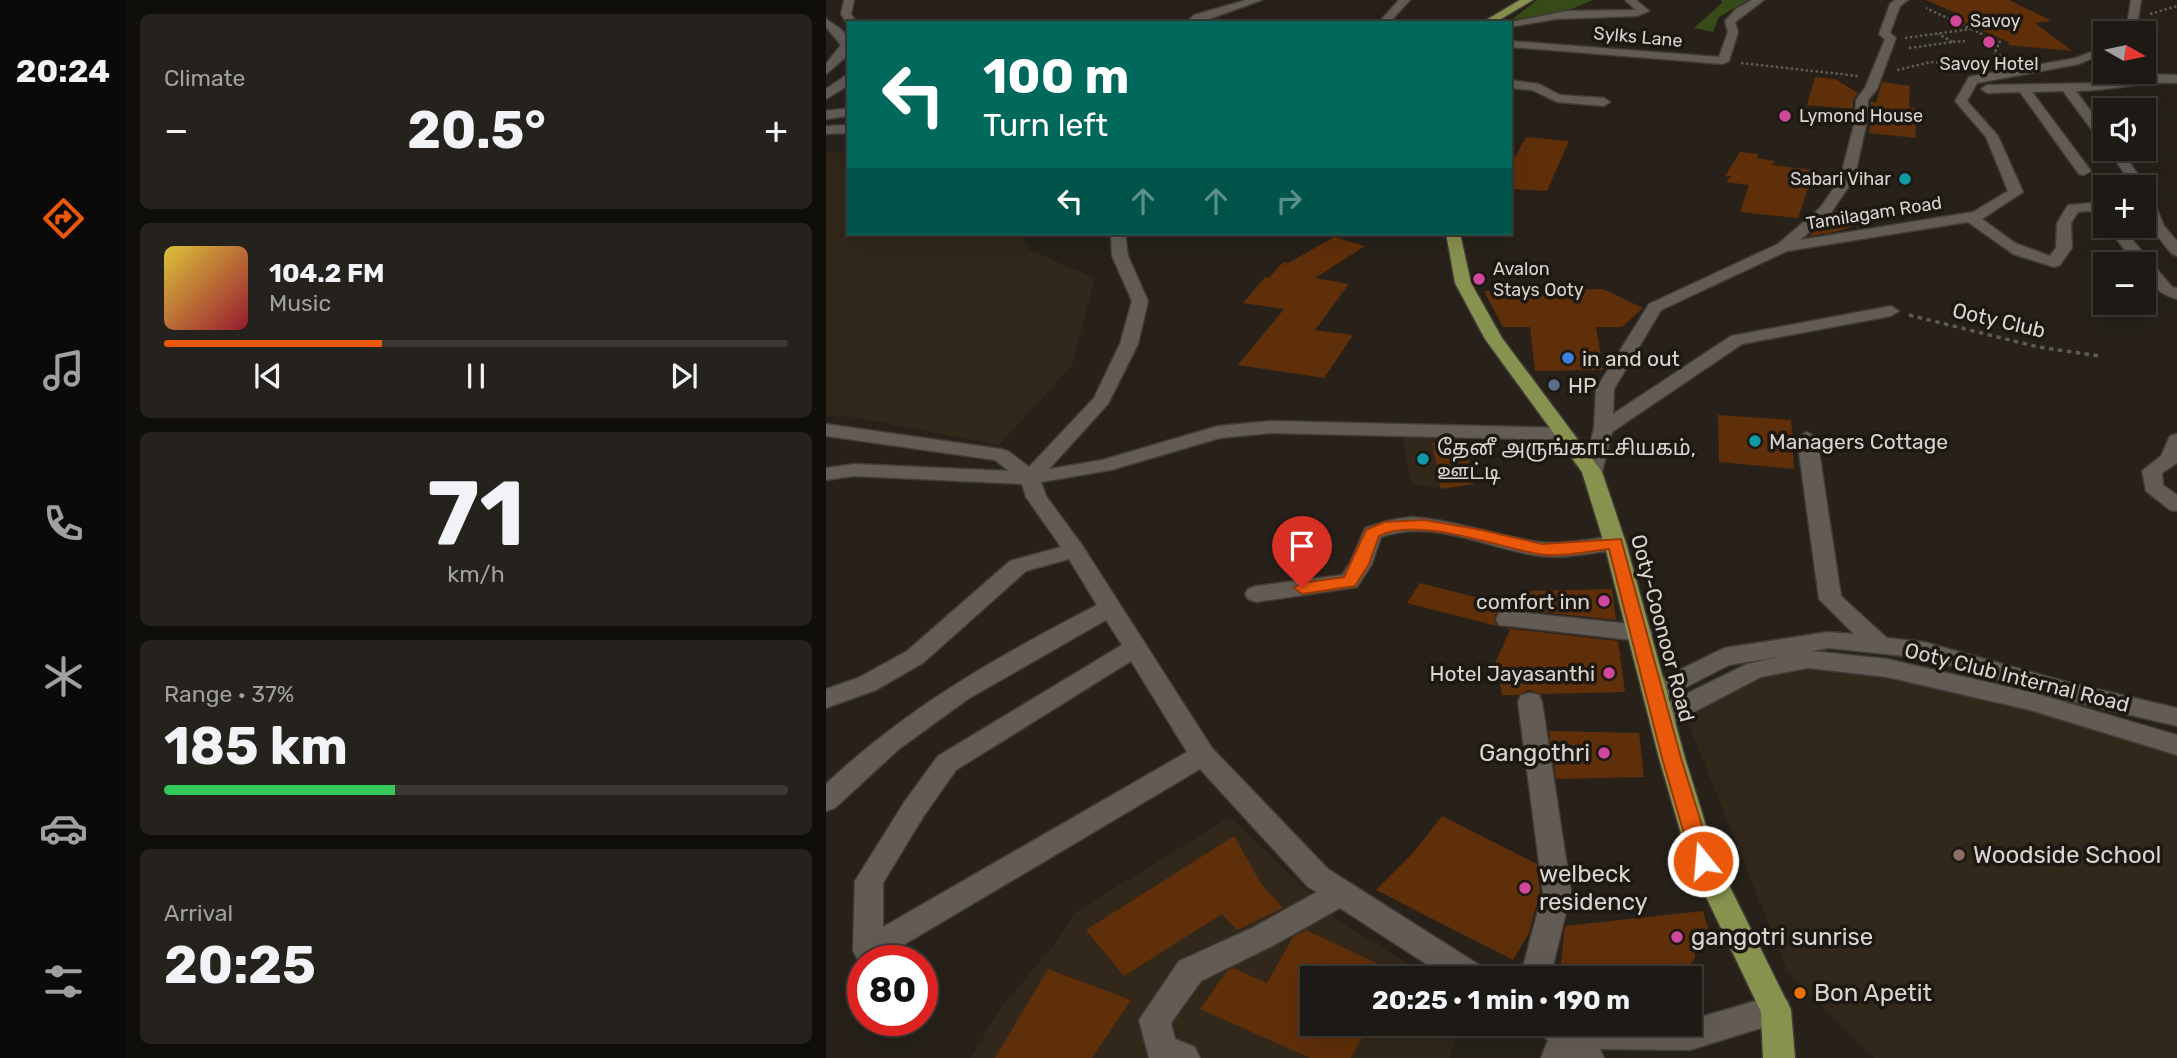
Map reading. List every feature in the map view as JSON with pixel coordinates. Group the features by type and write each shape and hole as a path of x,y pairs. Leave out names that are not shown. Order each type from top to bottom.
{"highway":[{"path":"1490,21 1528,0"},
{"name":"Ooty-Coonoor Road","path":"1453,235 1457,264 1469,294 1494,339 1592,472 1615,543 1703,861 1754,970 1776,1010 1779,1058"}],"street":[{"path":"849,0 845,14 850,21"},
{"path":"1193,21 1198,17 1257,0"},
{"path":"1385,21 1405,0"},
{"path":"1555,16 1644,11 1630,0"},
{"path":"1730,22 1740,11 1759,0"},
{"path":"1730,22 1775,0"},
{"path":"1783,247 1825,211 1847,179 1861,121 1863,100 1871,89 1891,39 1884,34 1895,4 1901,0"},
{"path":"2133,20 2136,0"},
{"path":"1512,24 1555,16 1601,2"},
{"path":"826,22 845,33 847,45 841,56 826,71"},
{"name":"Sylks Lane","path":"1512,44 1723,61 1733,32 1730,22"},
{"path":"2093,55 2079,61 1973,80 1968,89 2105,87 2146,78 2177,79"},
{"path":"826,95 847,80"},
{"path":"1512,84 1535,87 1557,98 1604,102"},
{"path":"2067,88 2093,122"},
{"name":"Tamilagam Road","path":"1592,472 1603,429 1605,389 1655,307 1783,247 1971,217 2017,192 1992,136 1961,101 1968,89"},
{"path":"2024,89 2084,171"},
{"path":"826,115 847,112"},
{"path":"826,130 847,129"},
{"path":"1971,217 2002,243 2024,256 2054,262 2064,248 2064,223 2073,208 2093,208"},
{"path":"2156,224 2177,251"},
{"path":"1030,478 1102,400 1129,344 1140,301 1120,256 1118,235"},
{"path":"2123,238 2166,290 2177,294"},
{"path":"1603,429 1737,340 1891,311"},
{"path":"826,474 854,470 1030,478 1104,466 1218,432 1271,427 1563,434"},
{"path":"826,430 1001,455 1030,478 1036,497 1074,550 1108,609 1203,755 1318,878 1454,966"},
{"path":"1807,438 1830,599 1880,645"},
{"path":"2177,440 2170,458 2152,471 2153,487 2177,505"},
{"path":"1256,594 1349,582 1361,564 1372,533 1384,527 1424,525 1542,549 1615,543"},
{"path":"826,699 867,684 915,657 1018,566 1074,550"},
{"path":"826,800 860,765 951,695 1045,641 1108,609"},
{"path":"1507,619 1640,633"},
{"name":"Ooty Club Internal Road","path":"1656,692 1724,657 1828,639 1924,650 2067,691 2177,717"},
{"path":"1133,648 947,763 914,809 869,881 868,951 1203,755"},
{"path":"1662,717 1755,670 1808,659 1888,668 2030,701 2177,745"},
{"path":"1530,702 1557,892 1538,966"},
{"path":"1184,1058 1161,1050 1155,1020 1190,971 1265,936 1341,893"},
{"path":"1558,1038 1690,1035 1776,1010"},
{"path":"1558,1038 1588,1058"}],"path":[{"path":"2133,20 2177,6"},
{"path":"1926,8 2000,42 1994,54 2016,57"},
{"path":"1891,39 1971,29"},
{"path":"1937,33 1953,42"},
{"path":"1909,48 1965,41"},
{"name":"Ooty Club","path":"1891,311 2038,347 2100,356"}],"shaded area":[{"path":"847,151 847,235 1022,235 1030,250 1095,278 1072,366 999,445 853,417 826,416 826,153"},
{"path":"1402,435 1465,440 1474,484 1441,489 1411,484"},
{"name":"Woodside School","path":"1830,654 2177,737 2177,1058 1874,1058 1788,972 1680,703 1732,669"},
{"path":"1230,817 1339,921 1412,966 1300,966 1300,1036 1457,1036 1449,1058 970,1058 1001,1008 1057,941 1074,913"}],"green space":[{"path":"1537,0 1593,0 1567,11 1511,20"},
{"path":"1721,0 1748,0 1719,17 1713,32 1694,28 1722,3"}],"building":[{"path":"1926,0 2009,0 2052,21 2035,23 2072,51 2008,45 2009,42 1953,18 1963,16"},
{"path":"1815,77 1835,79 1858,93 1853,100 1853,109 1807,105"},
{"path":"1882,82 1910,86 1909,104 1910,108 1915,108 1916,138 1869,133 1873,111 1870,110 1871,101 1876,103"},
{"path":"1526,137 1569,141 1547,191 1512,189 1512,157 1515,157"},
{"path":"1740,152 1758,154 1757,158 1775,161 1772,165 1814,170 1798,218 1740,212 1749,185 1726,182 1731,176 1725,176"},
{"path":"1886,209 1887,215 1835,232 1809,236 1835,211"},
{"path":"1334,237 1365,246 1315,278 1349,284 1315,330 1353,335 1324,378 1238,365 1284,309 1243,303 1265,277 1269,278 1283,262 1288,263"},
{"path":"1603,289 1643,308 1622,327 1596,327 1603,370 1535,371 1530,327 1503,327 1484,291"},
{"name":"Managers Cottage","path":"1718,415 1791,420 1794,469 1719,462"},
{"path":"1465,440 1474,484 1441,489 1432,443"},
{"path":"1420,583 1530,611 1507,608 1498,610 1494,618 1497,626 1407,603"},
{"path":"1612,589 1616,620 1532,611 1529,591"},
{"path":"1504,628 1618,641 1625,692 1541,694 1529,690 1518,695 1502,695 1496,661 1510,630"},
{"path":"1549,731 1639,733 1644,777 1556,779"},
{"path":"1442,816 1537,864 1540,892 1529,933 1513,960 1376,890 1413,853"},
{"path":"1234,836 1262,885 1283,908 1237,930 1222,914 1124,976 1086,930"},
{"path":"1703,911 1712,942 1695,947 1695,958 1689,966 1562,966 1565,926"},
{"path":"1306,930 1382,966 1300,966 1300,1036 1363,1036 1351,1058 1310,1058 1200,1009 1227,971 1233,968 1267,983 1293,937"},
{"path":"1048,969 1131,1000 1092,1058 995,1058"}],"place":[{"name":"Savoy","path":"1956,21"},
{"name":"Savoy Hotel","path":"1989,42"},
{"name":"Lymond House","path":"1785,116"},
{"name":"Sabari Vihar","path":"1905,179"},
{"name":"Avalon Stays Ooty","path":"1479,279"},
{"name":"in and out","path":"1568,358"},
{"name":"HP","path":"1554,385"},
{"name":"Managers Cottage","path":"1755,441"},
{"name":"தேனீ அருங்காட்சியகம், ஊட்டி","path":"1423,459"},
{"name":"comfort inn","path":"1604,601"},
{"name":"Hotel Jayasanthi","path":"1609,673"},
{"name":"Gangothri","path":"1604,753"},
{"name":"Woodside School","path":"1959,855"},
{"name":"welbeck residency","path":"1525,888"},
{"name":"gangotri sunrise","path":"1677,937"},
{"name":"Bon Apetit","path":"1800,993"}],"route":[{"path":"1302,588 1349,582 1361,564 1372,533 1384,527 1424,525 1542,549 1615,543 1672,758 1703,861"}]}
